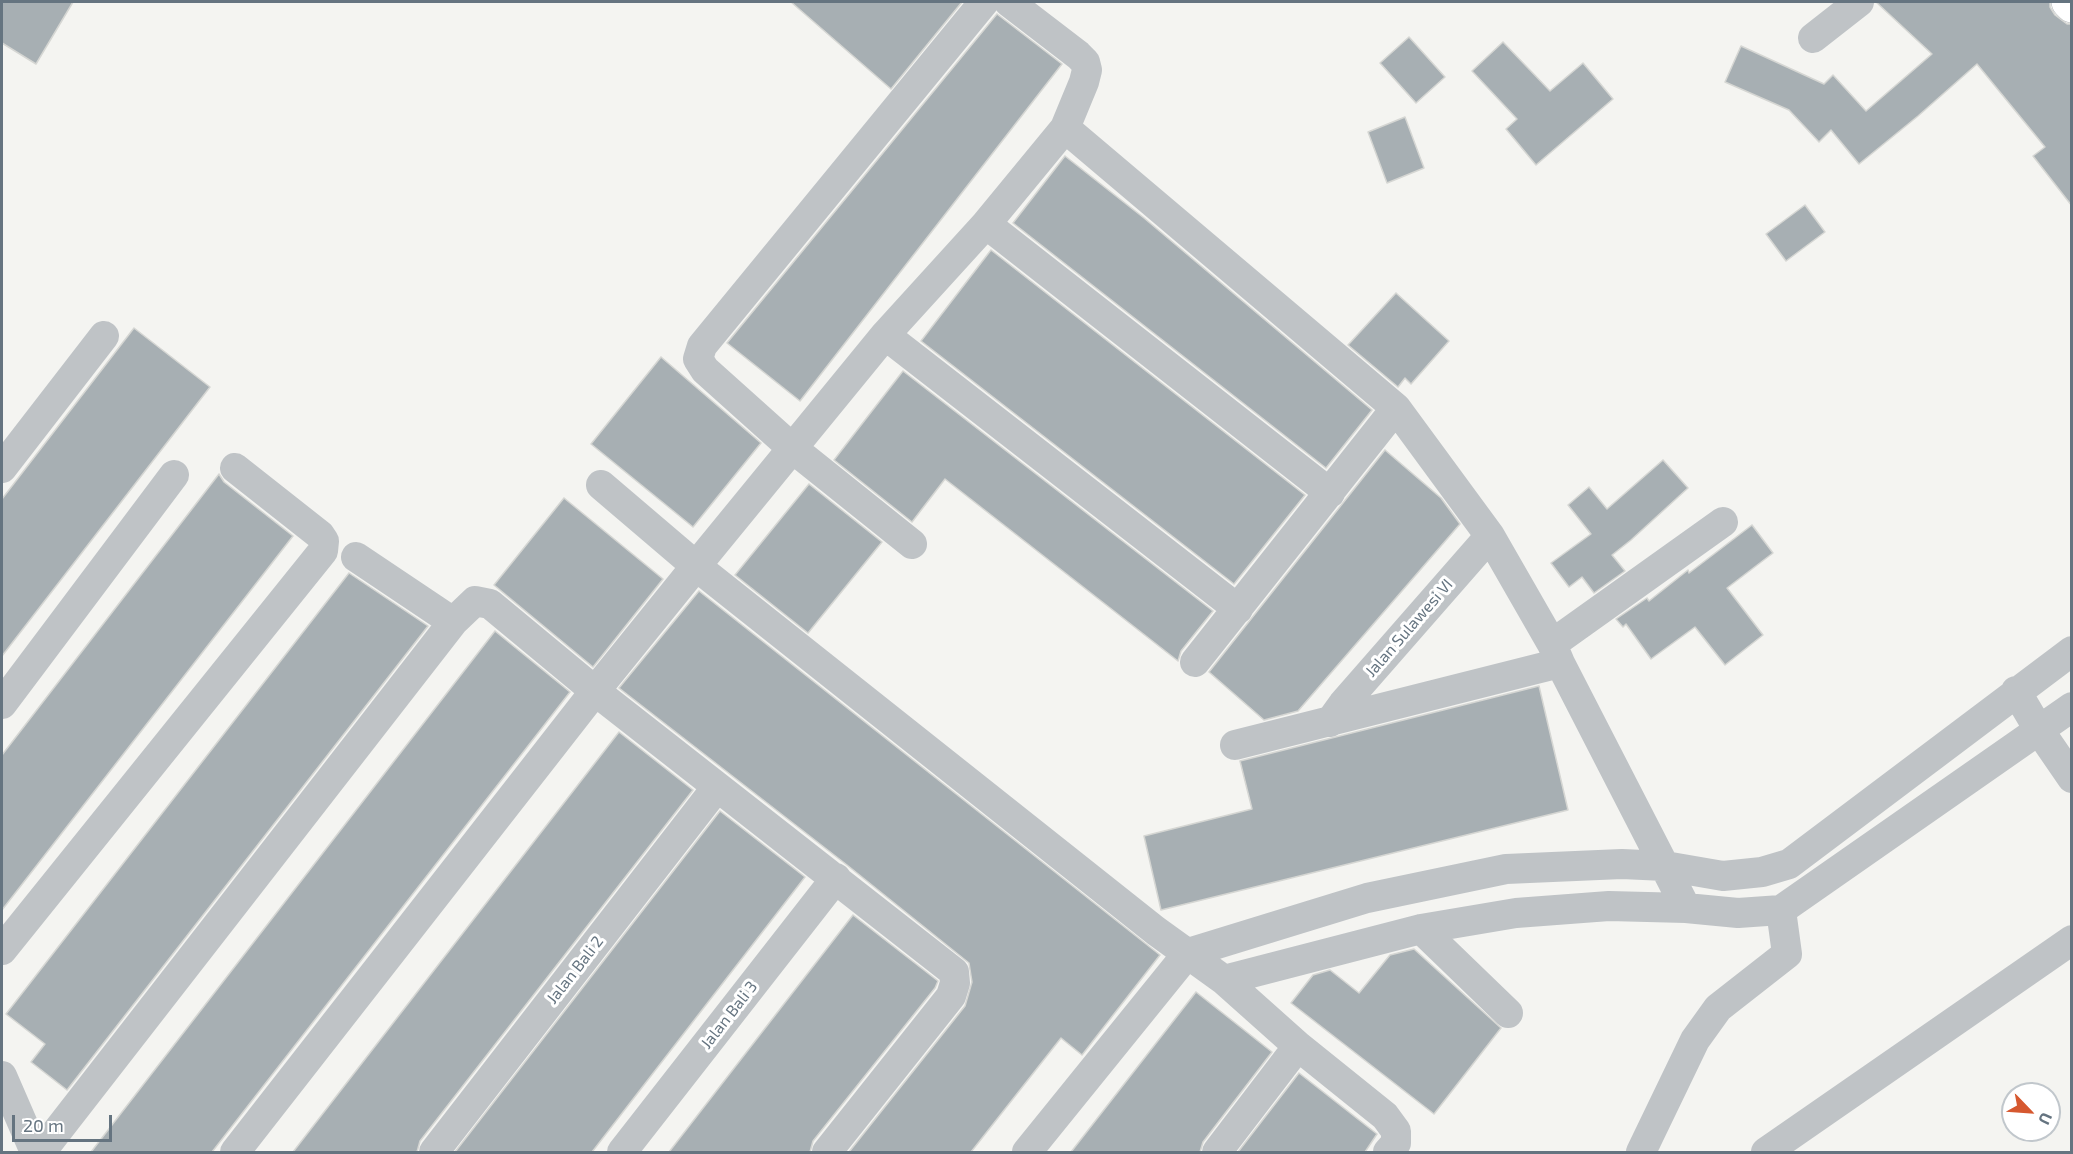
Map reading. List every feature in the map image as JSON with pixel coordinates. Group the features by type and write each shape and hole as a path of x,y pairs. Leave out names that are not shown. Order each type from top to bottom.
{"main road":[{"path":"2068,2 2072,6"}],"street":[{"path":"912,544 792,448 705,370 698,359 702,346 984,2"},
{"path":"235,1152 595,691 696,566 885,335 986,224 1065,128 1084,82 1087,70 1085,62 1009,2"},
{"path":"1813,38 1859,2"},
{"path":"1065,128 1396,408 1490,536 1556,654 1686,908"},
{"path":"986,224 1330,493"},
{"path":"885,335 1238,609"},
{"path":"2,468 104,336"},
{"path":"1195,662 1396,408"},
{"path":"2,950 323,551 324,541 320,535 235,468"},
{"path":"4,693 174,475"},
{"path":"601,485 696,566 1156,931 1224,980 1298,1046 1391,1122 1396,1131 1396,1143 1388,1152"},
{"path":"1235,745 1330,722 1556,654 1723,522"},
{"name":"Jalan Sulawesi VI","path":"1330,722 1343,704 1490,536"},
{"path":"356,557 453,622"},
{"path":"41,1152 453,622 476,602 490,604 595,691 948,965 954,972 955,983 951,996 827,1152"},
{"path":"1027,1152 1188,953 1367,898 1506,869 1622,864 1665,866 1723,876 1762,872 1789,864 2072,651"},
{"path":"2016,691 2072,778"},
{"path":"1224,980 1421,929 1516,914 1609,906 1686,908 1738,913 1781,910 2072,707"},
{"name":"Jalan Bali 2","path":"434,1152 717,787"},
{"name":"Jalan Bali 3","path":"622,1152 836,878"},
{"path":"1641,1152 1695,1040 1718,1008 1787,954 1781,910"},
{"path":"1421,929 1508,1012"},
{"path":"1766,1152 2072,940"},
{"path":"1217,1152 1298,1046"},
{"path":"2,1076 35,1152"}],"building":[{"path":"2,2 73,2 36,64 2,43"},
{"path":"791,2 962,2 891,89"},
{"path":"1876,2 2050,2 2055,15 2067,24 2072,24 2072,206 2033,156 2045,147 1977,64 1859,164 1831,130 1819,142 1789,110 1725,82 1741,46 1824,84 1833,75 1866,111 1932,54"},
{"path":"997,14 1062,64 800,401 727,343"},
{"path":"1409,37 1445,77 1416,103 1380,63"},
{"path":"1503,42 1550,91 1583,63 1613,99 1536,165 1506,129 1517,119 1472,71"},
{"path":"1405,117 1424,168 1387,183 1368,132"},
{"path":"1065,156 1144,218 1372,410 1326,468 1013,223"},
{"path":"1805,205 1825,232 1786,261 1766,234"},
{"path":"991,250 1305,495 1234,584 921,341"},
{"path":"1396,293 1449,341 1411,384 1405,378 1398,387 1348,345"},
{"path":"134,328 210,387 2,656 2,499"},
{"path":"661,357 761,443 693,527 591,444"},
{"path":"903,371 1213,611 1181,651 1178,661 945,479 912,522 834,460"},
{"path":"1385,450 1441,498 1460,524 1298,711 1264,720 1209,672"},
{"path":"1663,460 1688,488 1612,555 1625,571 1594,593 1582,577 1569,587 1551,563 1591,534 1568,505 1589,487 1607,509"},
{"path":"219,474 224,482 293,536 2,910 2,755"},
{"path":"809,484 882,542 808,633 735,575"},
{"path":"564,498 663,579 593,667 494,585"},
{"path":"1752,525 1773,553 1727,588 1763,635 1725,665 1695,627 1651,659 1626,624 1623,627 1616,619 1647,598 1649,601"},
{"path":"349,573 428,626 67,1090 31,1062 45,1044 6,1014"},
{"path":"699,591 1160,955 1082,1055 1061,1038 971,1152 849,1152 965,1006 972,982 969,963 619,688"},
{"path":"495,631 570,692 212,1152 91,1152"},
{"path":"1539,686 1568,810 1161,910 1144,836 1252,809 1240,761"},
{"path":"619,732 693,790 420,1141 417,1152 293,1152"},
{"path":"720,811 805,877 592,1152 455,1152"},
{"path":"853,915 938,981 935,988 813,1141 810,1152 669,1152"},
{"path":"1414,949 1501,1028 1434,1114 1291,1003 1313,975 1330,970 1359,993 1390,955"},
{"path":"1196,992 1272,1052 1203,1142 1200,1152 1071,1152"},
{"path":"1299,1073 1377,1134 1365,1152 1238,1152"}]}
